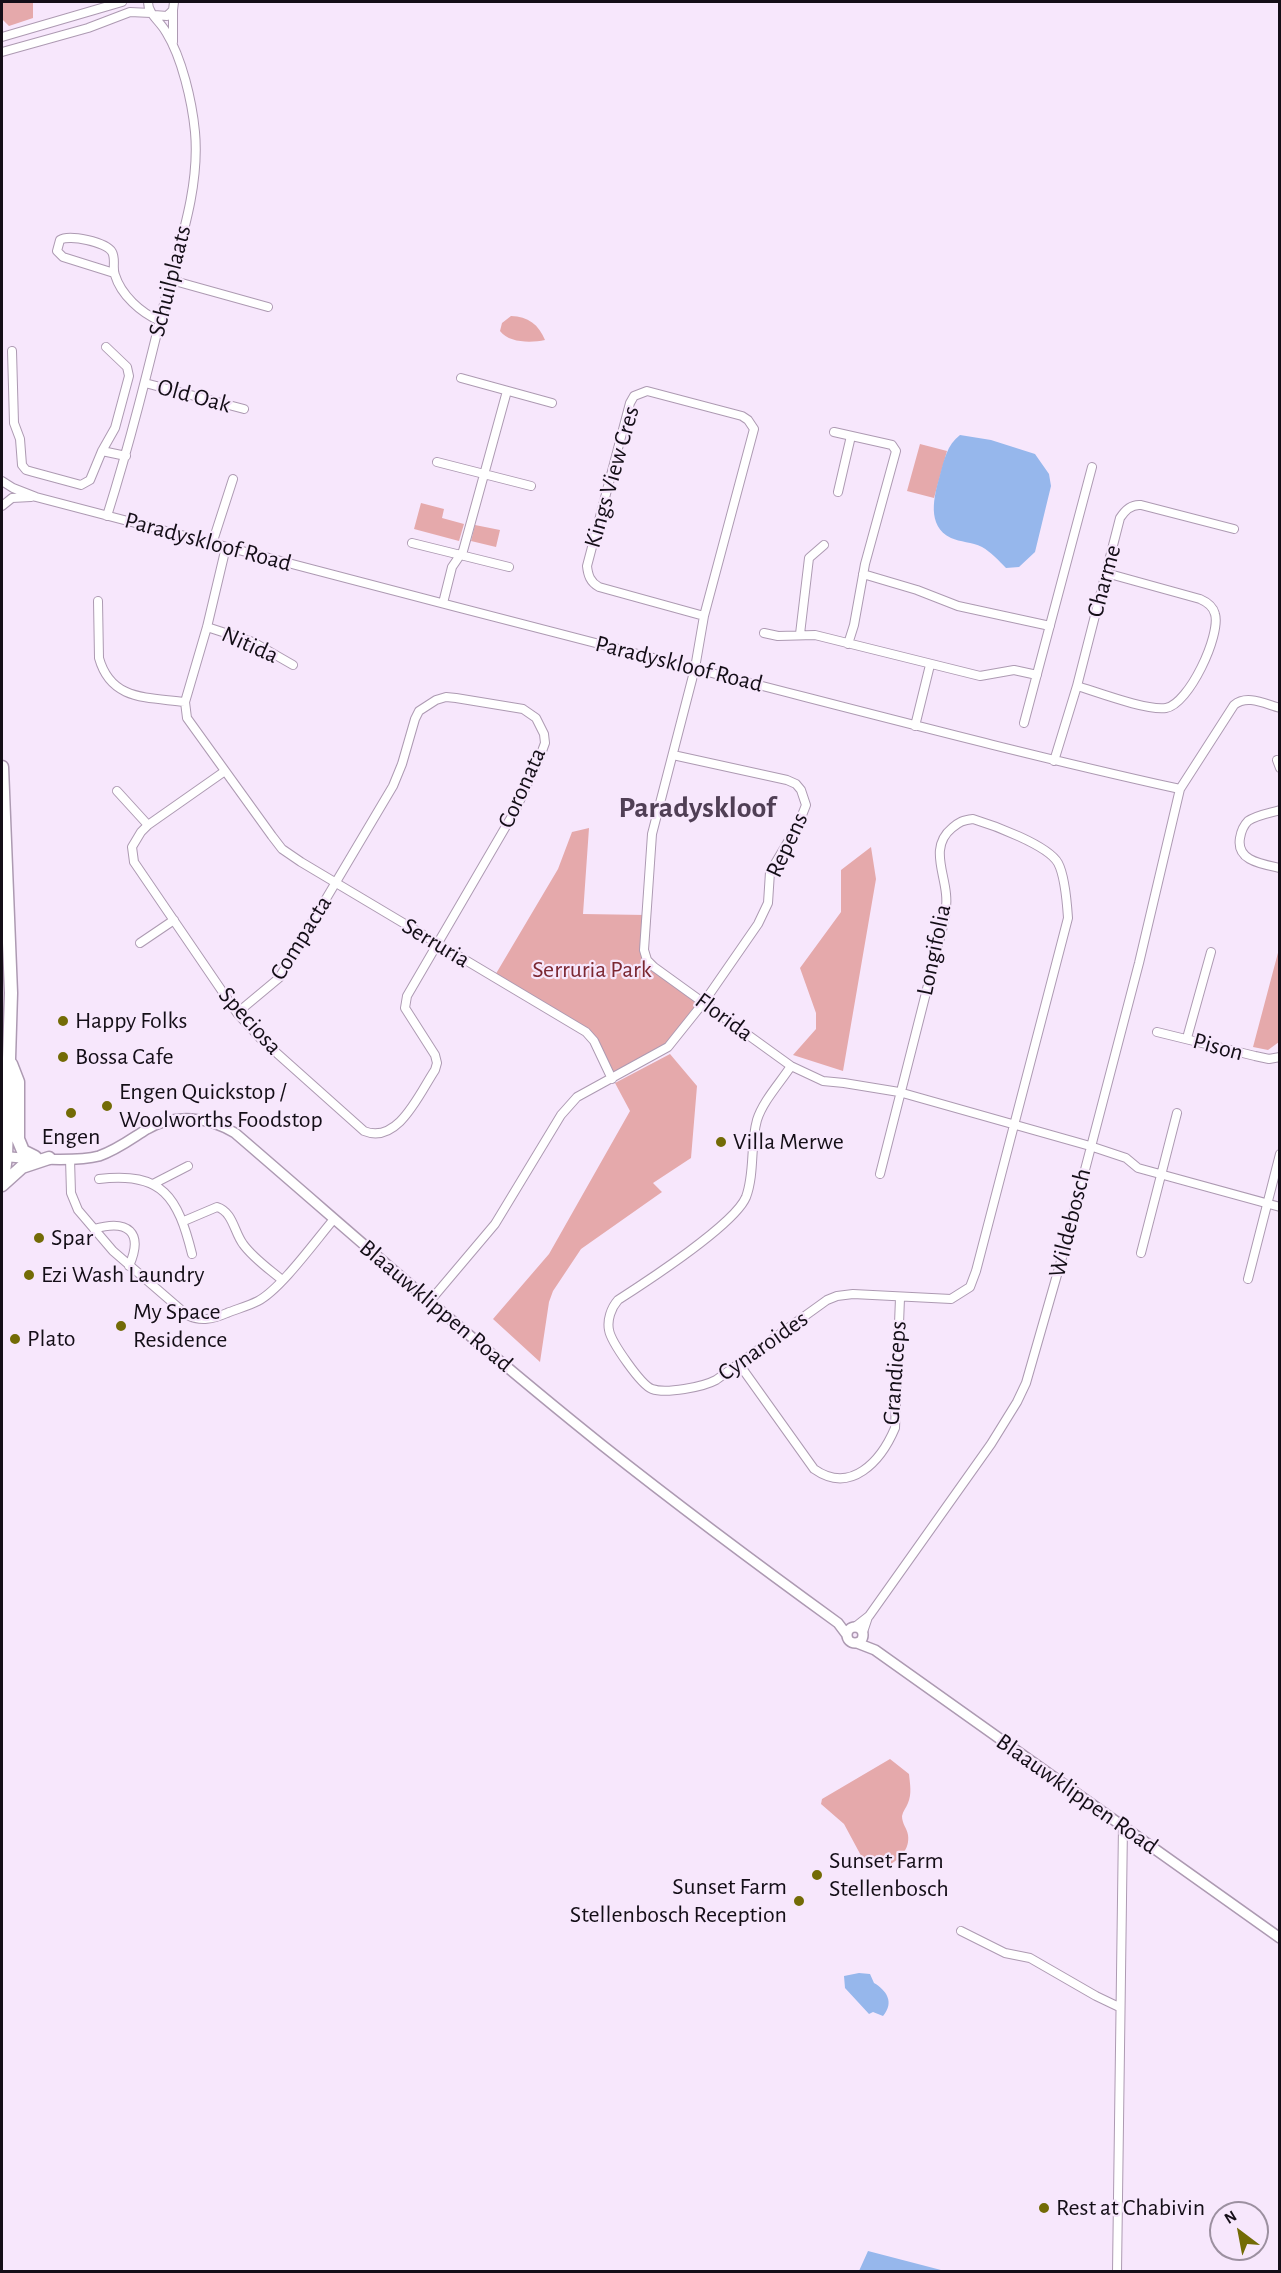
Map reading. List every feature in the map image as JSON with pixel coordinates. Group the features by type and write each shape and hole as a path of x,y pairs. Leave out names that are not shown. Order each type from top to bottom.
{"main road":[{"path":"2,767 11,993 2,1185"},
{"path":"9,1060 18,1082 18,1139 23,1151 34,1157"},
{"path":"2,1185 22,1167 48,1158"}],"street":[{"path":"2,37 122,2"},
{"name":"Schuilplaats","path":"107,516 126,456 171,280 192,194 196,161 195,130 189,99 173,44 152,14 148,2"},
{"path":"2,52 88,28 130,12 162,17 175,5"},
{"name":"Schuilplaats","path":"173,44 175,5"},
{"path":"114,273 63,257 57,251 60,240 69,237 104,245 112,253 114,273 121,288 150,317 160,321"},
{"path":"171,280 268,307"},
{"path":"12,351 14,423 20,438 21,458 26,470 81,485 90,480 115,428 129,376 127,367 106,347"},
{"path":"461,378 552,403"},
{"name":"Old Oak","path":"145,383 244,409"},
{"path":"443,603 452,567 460,555 507,390"},
{"name":"Kings View Cres","path":"695,668 704,616 754,429 742,416 647,391 641,392 634,396 630,404 587,566 588,574 593,584 599,587 704,616"},
{"path":"834,432 892,445 897,455 863,574 854,625 848,644"},
{"path":"838,492 851,436"},
{"path":"102,451 126,456"},
{"path":"437,462 531,486"},
{"path":"1024,723 1092,467"},
{"path":"212,544 233,479"},
{"name":"Paradyskloof Road","path":"2,481 13,488 36,496 212,544 915,726 1054,761 1180,789"},
{"name":"Paradyskloof Road","path":"2,506 12,498 36,496"},
{"name":"Charme","path":"1054,761 1077,687 1120,518 1125,510 1141,505 1234,529"},
{"path":"412,543 509,567"},
{"path":"801,634 809,558 824,545"},
{"path":"98,601 99,658 110,680 124,692 184,702 207,627 226,547"},
{"path":"1077,687 1154,708 1174,705 1192,684 1205,662 1216,621 1212,607 1200,599 1106,573"},
{"path":"863,574 910,587 958,606 1050,626"},
{"name":"Nitida","path":"207,627 253,642 293,665"},
{"path":"764,633 778,636 815,635 980,676 1014,670 1037,675"},
{"path":"915,726 930,665"},
{"name":"Florida","path":"695,668 652,834 644,950 647,960 654,967 791,1066 823,1082 899,1092 1090,1146 1126,1158 1135,1167 1161,1176 1280,1207"},
{"name":"Coronata","path":"335,883 393,786 402,764 411,728 419,711 436,700 446,697 531,713 544,734 545,743 541,754 510,819 438,944"},
{"path":"1180,789 1234,705 1246,699 1280,708"},
{"name":"Serruria","path":"184,702 187,718 282,849 586,1032 594,1041 612,1078"},
{"name":"Repens","path":"612,1078 664,1051 704,1002 766,912 770,872 799,823 806,805 801,790 796,784 787,780 673,755"},
{"name":"Speciosa","path":"225,771 148,825 132,847 134,862 237,1013 261,1039 363,1131 372,1135 381,1134 400,1122 435,1070 437,1063 435,1055 408,1014 405,1001 438,944"},
{"name":"Wildebosch","path":"856,1631 992,1444 1017,1402 1033,1362 1139,963 1180,789"},
{"path":"117,791 148,825"},
{"path":"1280,810 1250,820 1244,825 1240,836 1240,848 1243,854 1254,862 1280,868"},
{"name":"Longifolia","path":"879,1174 945,915 946,892 939,855 940,842 945,834 963,820 972,819 984,822 1051,854 1059,864 1067,904 1065,928 1014,1125"},
{"name":"Compacta","path":"237,1013 279,978 335,883"},
{"path":"140,943 174,920"},
{"path":"1187,1038 1211,952"},
{"name":"Pison","path":"1157,1032 1262,1058 1280,1057"},
{"name":"Cynaroides","path":"791,1066 758,1119 746,1198 740,1207 723,1226 618,1300 612,1310 608,1325 613,1340 641,1380 653,1389 668,1390 708,1384 827,1300 837,1296 853,1294 951,1299 963,1293 970,1287 976,1271 1014,1125"},
{"path":"430,1301 495,1224 561,1115 577,1098 612,1078"},
{"path":"1141,1253 1178,1113"},
{"name":"Blaauwklippen Road","path":"4,1156 86,1159 114,1150 150,1127 163,1122 189,1119 216,1123 236,1133 430,1301 620,1459 722,1539 838,1623 856,1631 875,1650 1280,1938"},
{"path":"1248,1279 1280,1154"},
{"path":"70,1159 73,1203 129,1266 187,1315 199,1319 217,1317 259,1300 282,1280 334,1219"},
{"path":"153,1184 188,1166"},
{"path":"99,1179 129,1178 153,1184 172,1200 184,1221 192,1254"},
{"path":"184,1221 217,1207 220,1208 228,1215 245,1247 282,1280"},
{"path":"94,1229 111,1225 128,1229 135,1242 135,1251 129,1266"},
{"name":"Grandiceps","path":"739,1364 814,1470 821,1475 831,1477 858,1476 866,1470 895,1428 900,1298"},
{"name":"Blaauwklippen Road","path":"856,1631 862,1640 857,1643 875,1650"},
{"path":"1117,2271 1123,1825"},
{"path":"961,1931 1005,1953 1030,1958 1119,2007"}],"green space":[{"path":"2,2 33,2 33,18 9,26 2,19"},
{"path":"511,316 532,322 540,330 545,340 521,341 504,335 500,331 502,323"},
{"path":"920,444 947,451 934,498 907,491"},
{"path":"421,503 444,509 442,518 464,524 459,541 414,529"},
{"path":"475,525 500,530 496,547 471,541"},
{"name":"Serruria Park","path":"589,828 583,914 646,915 647,960 704,1002 668,1047 612,1079 594,1041 494,977 558,869 572,832"},
{"path":"871,847 876,879 843,1071 793,1055 816,1029 816,1013 800,968 841,912 841,870"},
{"path":"1279,949 1279,1042 1268,1050 1253,1047"},
{"path":"670,1054 697,1086 691,1158 653,1183 662,1192 581,1249 553,1291 549,1302 540,1362 493,1319 549,1254 630,1111 615,1083"},
{"path":"890,1759 909,1774 910,1796 902,1816 908,1835 907,1845 900,1857 889,1865 868,1864 865,1863 844,1824 821,1804 822,1799"}],"water":[{"path":"960,435 991,440 1035,454 1049,474 1051,486 1035,552 1019,567 1006,568 982,547 951,538 938,526 934,501 938,483 947,453 952,443"},
{"path":"859,1973 870,1974 874,1983 888,1997 887,2011 883,2016 873,2012 869,2014 845,1988 844,1976"},
{"path":"868,2251 941,2270 941,2271 859,2271"}],"place":[{"name":"Happy Folks","path":"63,1021"},
{"name":"Bossa Cafe","path":"63,1057"},
{"name":"Engen Quickstop / Woolworths Foodstop","path":"107,1106"},
{"name":"Engen","path":"71,1113"},
{"name":"Villa Merwe","path":"721,1142"},
{"name":"Spar","path":"39,1238"},
{"name":"Ezi Wash Laundry","path":"29,1275"},
{"name":"My Space Residence","path":"121,1326"},
{"name":"Plato","path":"15,1339"},
{"name":"Sunset Farm Stellenbosch","path":"817,1875"},
{"name":"Sunset Farm Stellenbosch Reception","path":"799,1901"},
{"name":"Rest at Chabivin","path":"1044,2208"}],"district":[{"name":"Paradyskloof","path":"697,808"}]}
